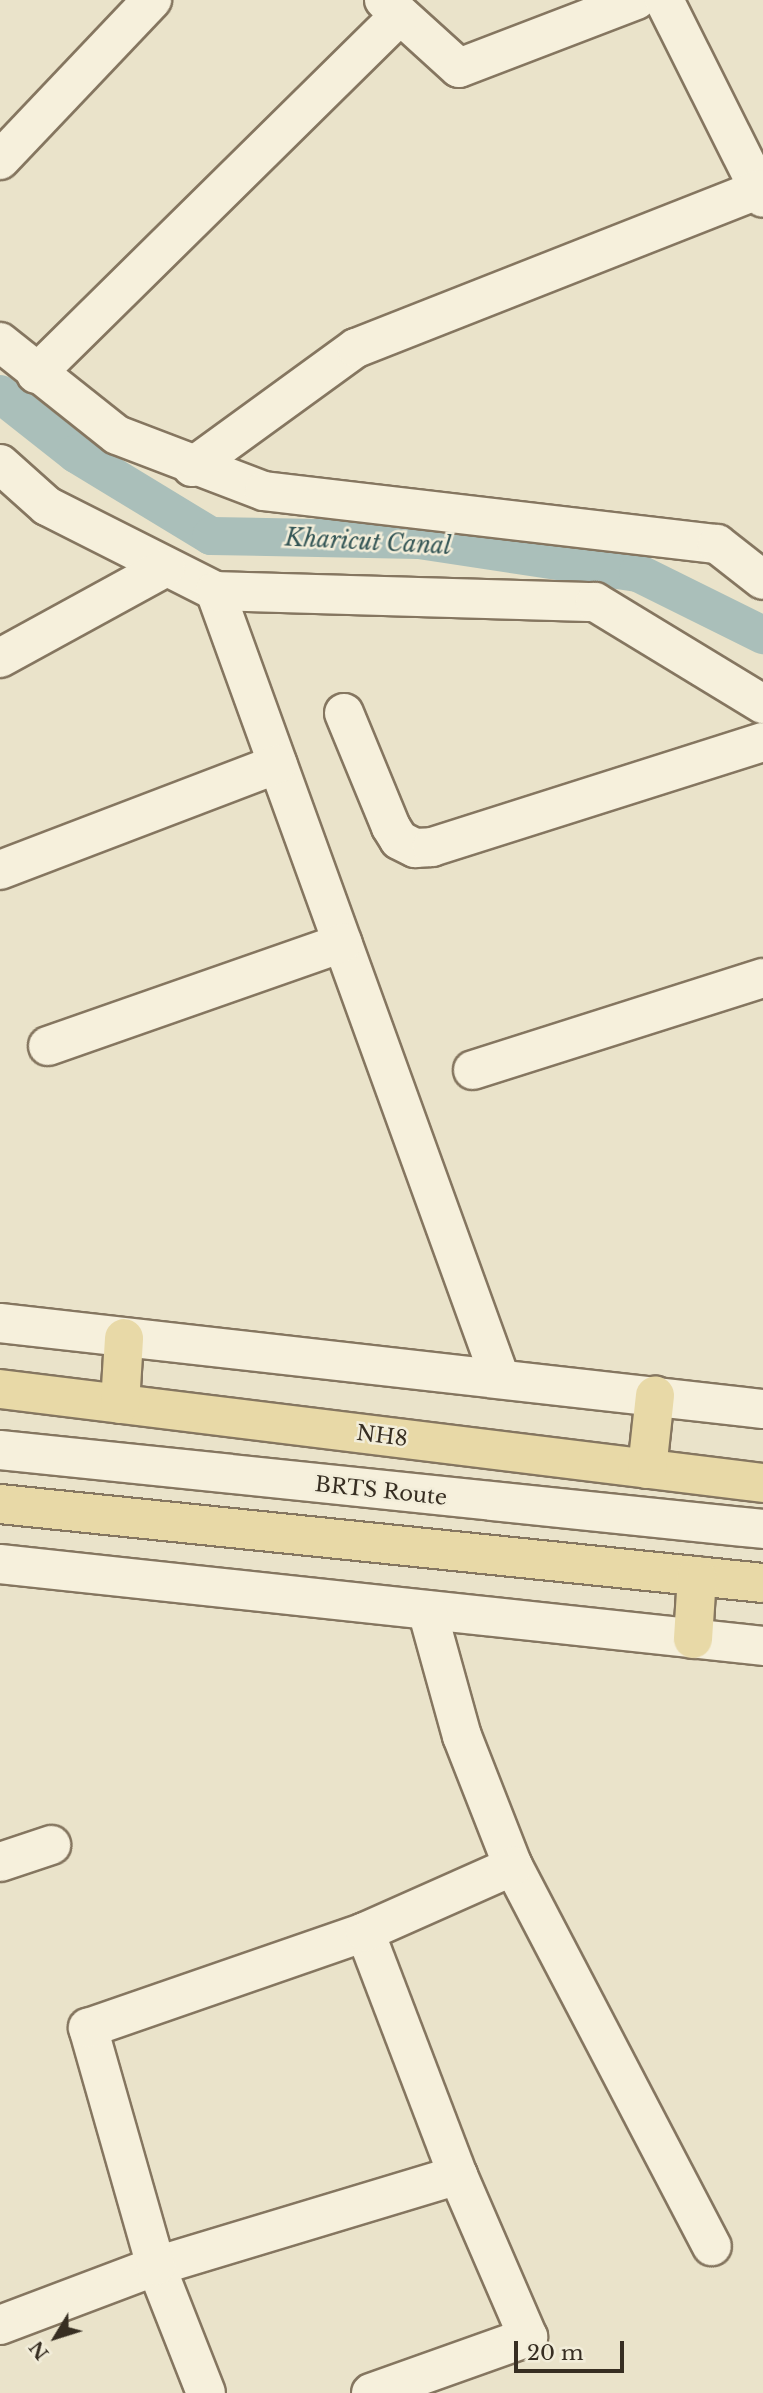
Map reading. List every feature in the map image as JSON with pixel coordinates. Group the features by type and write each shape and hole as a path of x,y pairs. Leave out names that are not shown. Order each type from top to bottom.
{"main road":[{"path":"120,1404 124,1338"},
{"name":"NH8","path":"0,1389 763,1483"},
{"path":"647,1469 656,1395"},
{"path":"0,1504 763,1583"},
{"path":"693,1639 696,1576"}],"street":[{"path":"0,160 152,0"},
{"path":"36,374 392,7 459,68 636,0"},
{"path":"192,467 356,348 761,193 664,0"},
{"path":"0,342 36,374 117,435 192,467 264,491 717,544 763,580"},
{"path":"0,464 47,506 215,592 595,603 763,704"},
{"path":"0,658 166,566"},
{"path":"215,592 500,1378"},
{"path":"345,713 391,827 399,840 415,848 432,847 763,742"},
{"path":"0,870 277,764"},
{"path":"48,1046 342,943"},
{"path":"473,1069 763,978"},
{"path":"0,1323 763,1409"},
{"name":"BRTS Route","path":"0,1450 763,1529"},
{"path":"0,1564 763,1647"},
{"path":"426,1610 462,1736 513,1866 712,2246"},
{"path":"0,1862 51,1845"},
{"path":"206,2393 156,2266 88,2028 365,1932 513,1866"},
{"path":"365,1932 458,2175 528,2337 371,2393"},
{"path":"0,2325 156,2266 458,2175"}],"waterway":[{"name":"Kharicut Canal","path":"0,394 76,454 211,536 419,540 638,573 763,635"}]}
